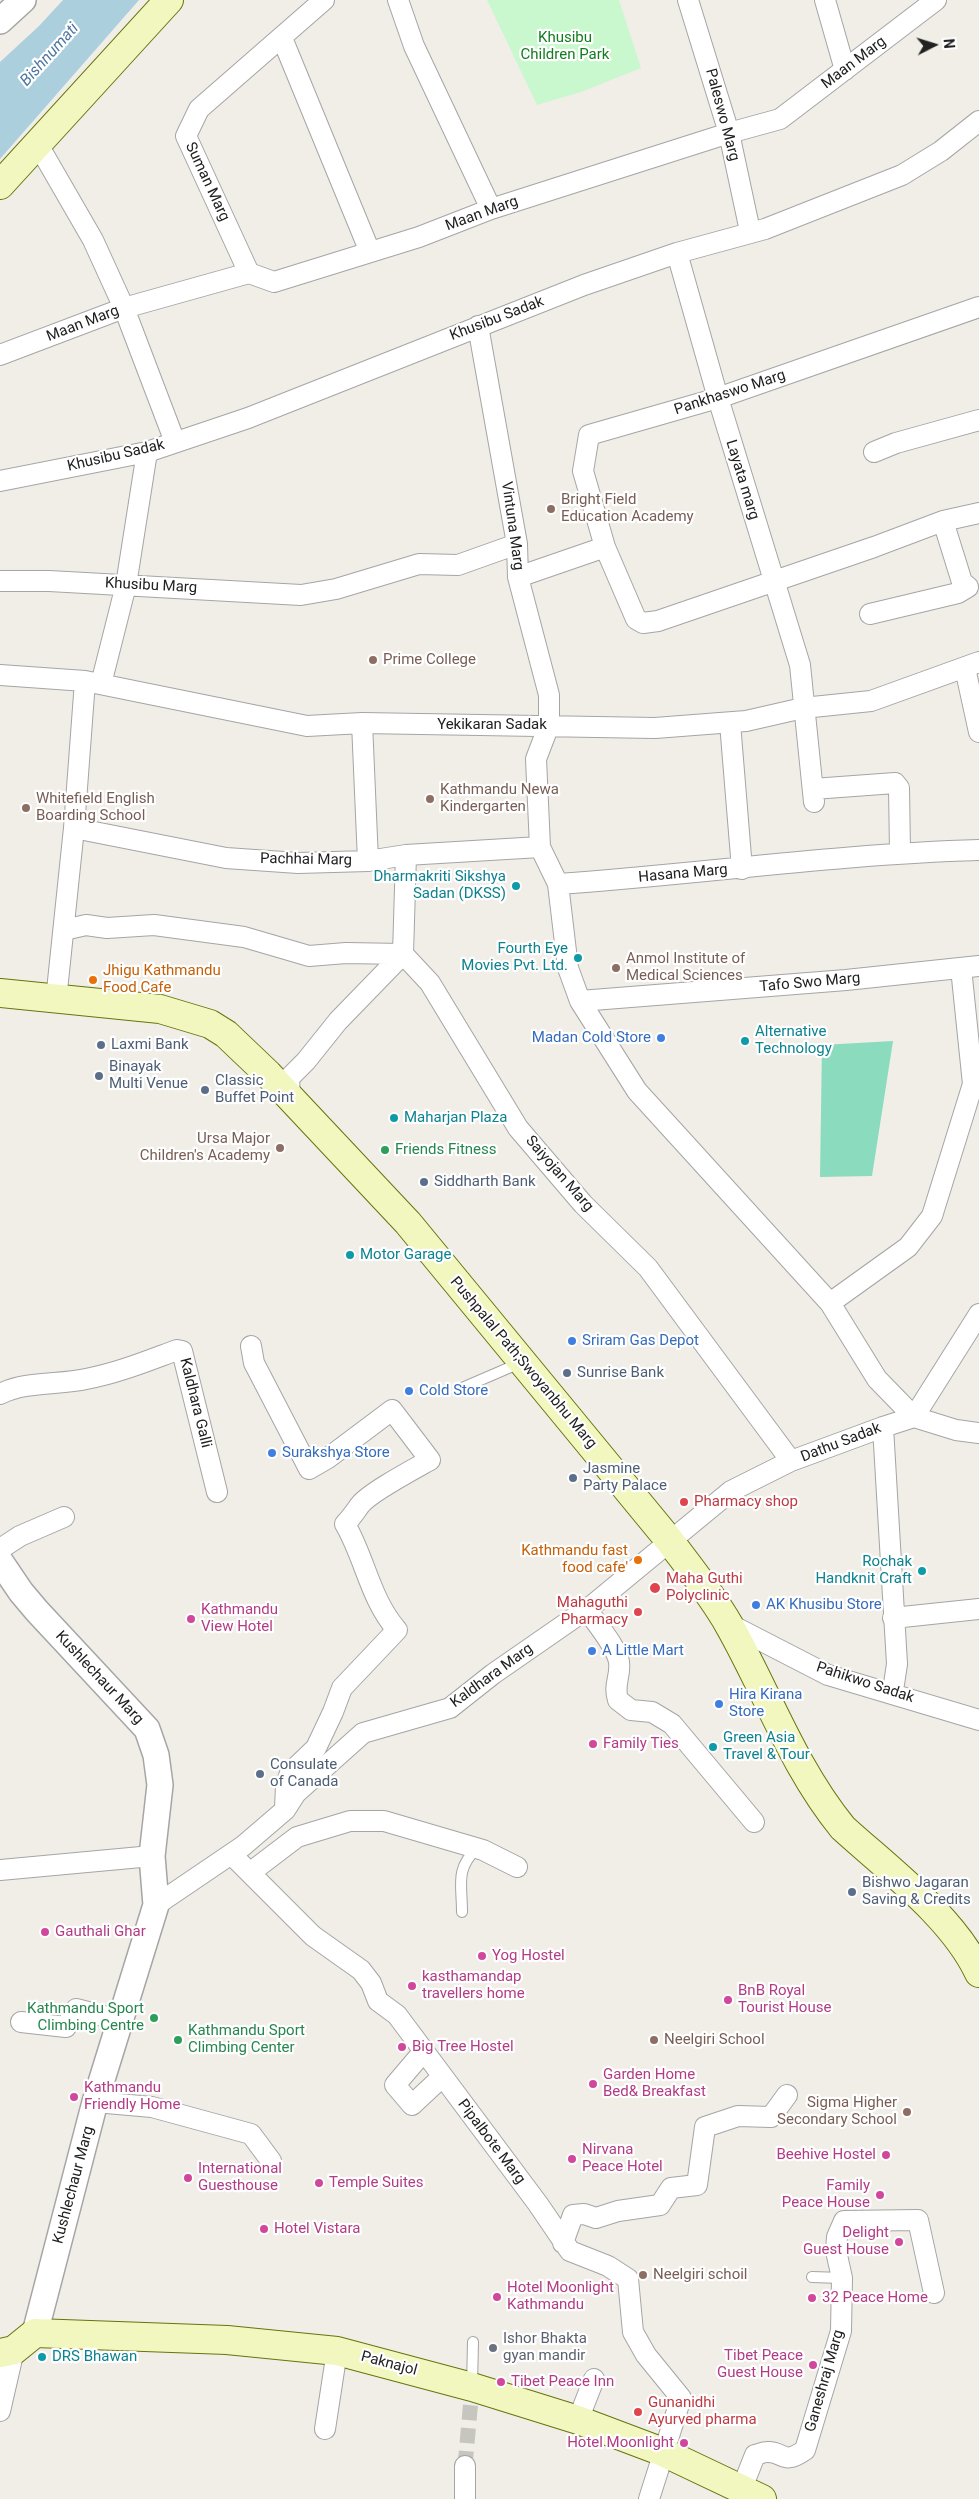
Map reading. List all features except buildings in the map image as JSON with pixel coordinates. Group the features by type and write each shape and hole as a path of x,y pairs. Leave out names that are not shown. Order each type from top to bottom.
{"main road":[{"path":"0,185 169,0"},
{"name":"Pushpalal Path;Swoyanbhu Marg","path":"0,993 160,1009 210,1024 226,1034 242,1048 408,1223 669,1540 729,1624 808,1777 831,1812 843,1828 937,1916 976,1960"},
{"path":"7,2351 36,2333"},
{"name":"Paknajol","path":"36,2333 227,2340 337,2351 472,2387 578,2420 663,2452 752,2494"}],"street":[{"path":"0,21 23,0"},
{"name":"Suman Marg","path":"249,273 186,136 198,108 282,38 324,0"},
{"path":"398,0 414,46 491,209"},
{"name":"Paleswo Marg","path":"688,0 730,133 750,231"},
{"path":"824,0 845,70"},
{"name":"Maan Marg","path":"0,355 124,308 249,273 274,282 419,237 491,209 780,119 936,0"},
{"path":"282,38 370,252"},
{"name":"Khusibu Sadak","path":"0,481 147,452 248,418 478,326 677,253 750,231 765,229 902,176 979,122"},
{"path":"37,143 93,240 124,308 175,442"},
{"name":"Layata marg","path":"677,253 773,583 800,664 814,796 895,783 899,788 900,852"},
{"name":"Pankhaswo Marg","path":"979,307 718,398 589,435 583,470 605,547 636,619 643,622 658,622 773,583 943,521 979,513"},
{"name":"Vintuna Marg","path":"478,326 517,544 518,577 550,695 550,725"},
{"path":"874,452 896,443 979,420"},
{"path":"56,1000 74,828 93,682 126,585 147,452"},
{"path":"870,614 958,593 968,587 962,582 943,521"},
{"name":"Khusibu Marg","path":"0,581 126,585 301,595 336,589 419,564 458,565 517,544"},
{"path":"518,577 605,547"},
{"path":"972,665 979,732"},
{"name":"Yekikaran Sadak","path":"0,675 93,682 307,726 362,723 656,728 746,721 804,708 871,701 972,665"},
{"path":"730,722 742,869"},
{"path":"362,723 368,861"},
{"path":"550,725 536,759 540,847 558,884 568,968 580,1001 637,1091 830,1303 877,1379 914,1418 956,1430 979,1433"},
{"name":"Pachhai Marg","path":"74,828 226,858 298,862 368,861 406,855 540,847"},
{"name":"Hasana Marg","path":"558,884 807,863 900,852 979,850"},
{"path":"290,1098 288,1078 306,1061 338,1022 403,954 406,855"},
{"path":"64,930 86,925 108,928 154,925 244,937 309,956 346,953 403,954"},
{"name":"Saiyojan Marg","path":"403,954 430,982 518,1128 583,1204 648,1268 791,1461"},
{"path":"830,1303 908,1247 932,1216 976,1085 970,967"},
{"name":"Tafo Swo Marg","path":"580,1001 846,980 970,967"},
{"path":"914,1418 979,1314"},
{"path":"251,1346 254,1363 309,1469 328,1458 392,1410 430,1460 372,1495 360,1505 356,1513 345,1524 358,1546 363,1568 385,1616 397,1630 342,1688 316,1748 290,1773 286,1786 285,1810"},
{"name":"Kaldhara Galli","path":"0,1394 18,1388 86,1379 127,1370 177,1350 182,1351 217,1492"},
{"name":"Dathu Sadak","path":"669,1540 731,1491 791,1461 883,1426 914,1418"},
{"path":"883,1426 897,1664 894,1684 888,1692"},
{"path":"0,1549 20,1536 64,1517"},
{"name":"Kaldhara Marg","path":"156,1905 232,1855 285,1810 296,1793 363,1734 450,1708 493,1674 587,1609 669,1540"},
{"name":"Kushlechaur Marg","path":"0,1562 36,1611 147,1729 156,1755 160,1785 152,1856 156,1905 95,2102 36,2333"},
{"path":"587,1609 616,1653 619,1662 615,1689 618,1700 632,1710 652,1712 672,1724 754,1822"},
{"path":"893,1618 979,1609"},
{"name":"Pahikwo Sadak","path":"729,1624 828,1675 979,1720"},
{"path":"251,1872 297,1837 350,1821 384,1821 477,1848 517,1866"},
{"name":"Pipalbote Marg","path":"232,1855 313,1936 361,1970 371,1983 378,2001 397,2015 538,2204 570,2251 608,2266 628,2279 633,2332 646,2355 681,2398 663,2452"},
{"path":"0,1870 152,1856"},
{"path":"21,2022 66,2027 76,2009 119,2020"},
{"path":"424,2051 395,2085 412,2105 442,2077"},
{"path":"563,2243 573,2215 584,2214 596,2218 618,2211 660,2205 671,2188 697,2185 705,2127 738,2116 771,2117 787,2095"},
{"path":"95,2102 152,2107 250,2134 271,2161"},
{"name":"Ganeshraj Marg","path":"752,2494 755,2455 769,2451 783,2458 796,2456 806,2450 841,2331 842,2278 836,2251 837,2237 844,2220 918,2220 934,2293"},
{"path":"0,2411 7,2351"},
{"path":"325,2429 337,2351"},
{"path":"578,2420 594,2379"},
{"path":"650,2499 663,2452"},
{"path":"465,2466 465,2499"}],"lane":[{"path":"462,1388 522,1362"},
{"path":"462,1912 461,1868 465,1860 477,1848"},
{"path":"812,2277 842,2278"},
{"path":"472,2387 473,2342"}],"green space":[{"name":"Khusibu Children Park","path":"487,0 619,0 641,68 581,92 537,105"},
{"path":"893,1041 872,1176 820,1177 822,1045"}],"water":[{"name":"Bishnumati","path":"63,0 139,0 0,159 0,62 39,26"}],"tunnel":[{"path":"465,2466 472,2388"}],"place":[{"name":"Bright Field Education Academy","path":"551,509"},
{"name":"Prime College","path":"373,660"},
{"name":"Kathmandu Newa Kindergarten","path":"430,799"},
{"name":"Whitefield English Boarding School","path":"26,808"},
{"name":"Dharmakriti Sikshya Sadan (DKSS)","path":"516,886"},
{"name":"Fourth Eye Movies Pvt. Ltd.","path":"578,958"},
{"name":"Anmol Institute of Medical Sciences","path":"616,968"},
{"name":"Jhigu Kathmandu Food Cafe","path":"93,980"},
{"name":"Madan Cold Store","path":"661,1038"},
{"name":"Alternative Technology","path":"745,1041"},
{"name":"Laxmi Bank","path":"101,1045"},
{"name":"Binayak Multi Venue","path":"99,1076"},
{"name":"Classic Buffet Point","path":"205,1090"},
{"name":"Maharjan Plaza","path":"394,1118"},
{"name":"Ursa Major Children's Academy","path":"280,1148"},
{"name":"Friends Fitness","path":"385,1150"},
{"name":"Siddharth Bank","path":"424,1182"},
{"name":"Motor Garage","path":"350,1255"},
{"name":"Sriram Gas Depot","path":"572,1341"},
{"name":"Sunrise Bank","path":"567,1373"},
{"name":"Cold Store","path":"409,1391"},
{"name":"Surakshya Store","path":"272,1453"},
{"name":"Jasmine Party Palace","path":"573,1478"},
{"name":"Pharmacy shop","path":"684,1502"},
{"name":"Kathmandu fast food cafe'","path":"638,1560"},
{"name":"Rochak Handknit Craft","path":"922,1571"},
{"name":"Maha Guthi Polyclinic","path":"655,1588"},
{"name":"AK Khusibu Store","path":"756,1605"},
{"name":"Mahaguthi Pharmacy","path":"638,1612"},
{"name":"Kathmandu View Hotel","path":"191,1619"},
{"name":"A Little Mart","path":"592,1651"},
{"name":"Hira Kirana Store","path":"719,1704"},
{"name":"Family Ties","path":"593,1744"},
{"name":"Green Asia Travel & Tour","path":"713,1747"},
{"name":"Consulate of Canada","path":"260,1774"},
{"name":"Bishwo Jagaran Saving & Credits","path":"852,1892"},
{"name":"Gauthali Ghar","path":"45,1932"},
{"name":"Yog Hostel","path":"482,1956"},
{"name":"kasthamandap travellers home","path":"412,1986"},
{"name":"BnB Royal Tourist House","path":"728,2000"},
{"name":"Kathmandu Sport Climbing Centre","path":"154,2018"},
{"name":"Kathmandu Sport Climbing Center","path":"178,2040"},
{"name":"Neelgiri School","path":"654,2040"},
{"name":"Big Tree Hostel","path":"402,2047"},
{"name":"Garden Home Bed& Breakfast","path":"593,2084"},
{"name":"Kathmandu Friendly Home","path":"74,2097"},
{"name":"Sigma Higher Secondary School","path":"907,2112"},
{"name":"Beehive Hostel","path":"886,2155"},
{"name":"Nirvana Peace Hotel","path":"572,2159"},
{"name":"International Guesthouse","path":"188,2178"},
{"name":"Temple Suites","path":"319,2183"},
{"name":"Family Peace House","path":"880,2195"},
{"name":"Hotel Vistara","path":"264,2229"},
{"name":"Delight Guest House","path":"899,2242"},
{"name":"Neelgiri schoil","path":"643,2275"},
{"name":"Hotel Moonlight Kathmandu","path":"497,2297"},
{"name":"32 Peace Home","path":"812,2298"},
{"name":"Ishor Bhakta gyan mandir","path":"493,2348"},
{"name":"DRS Bhawan","path":"42,2357"},
{"name":"Tibet Peace Guest House","path":"813,2365"},
{"name":"Tibet Peace Inn","path":"501,2382"},
{"name":"Gunanidhi Ayurved pharma","path":"638,2412"},
{"name":"Hotel Moonlight","path":"684,2443"}]}
